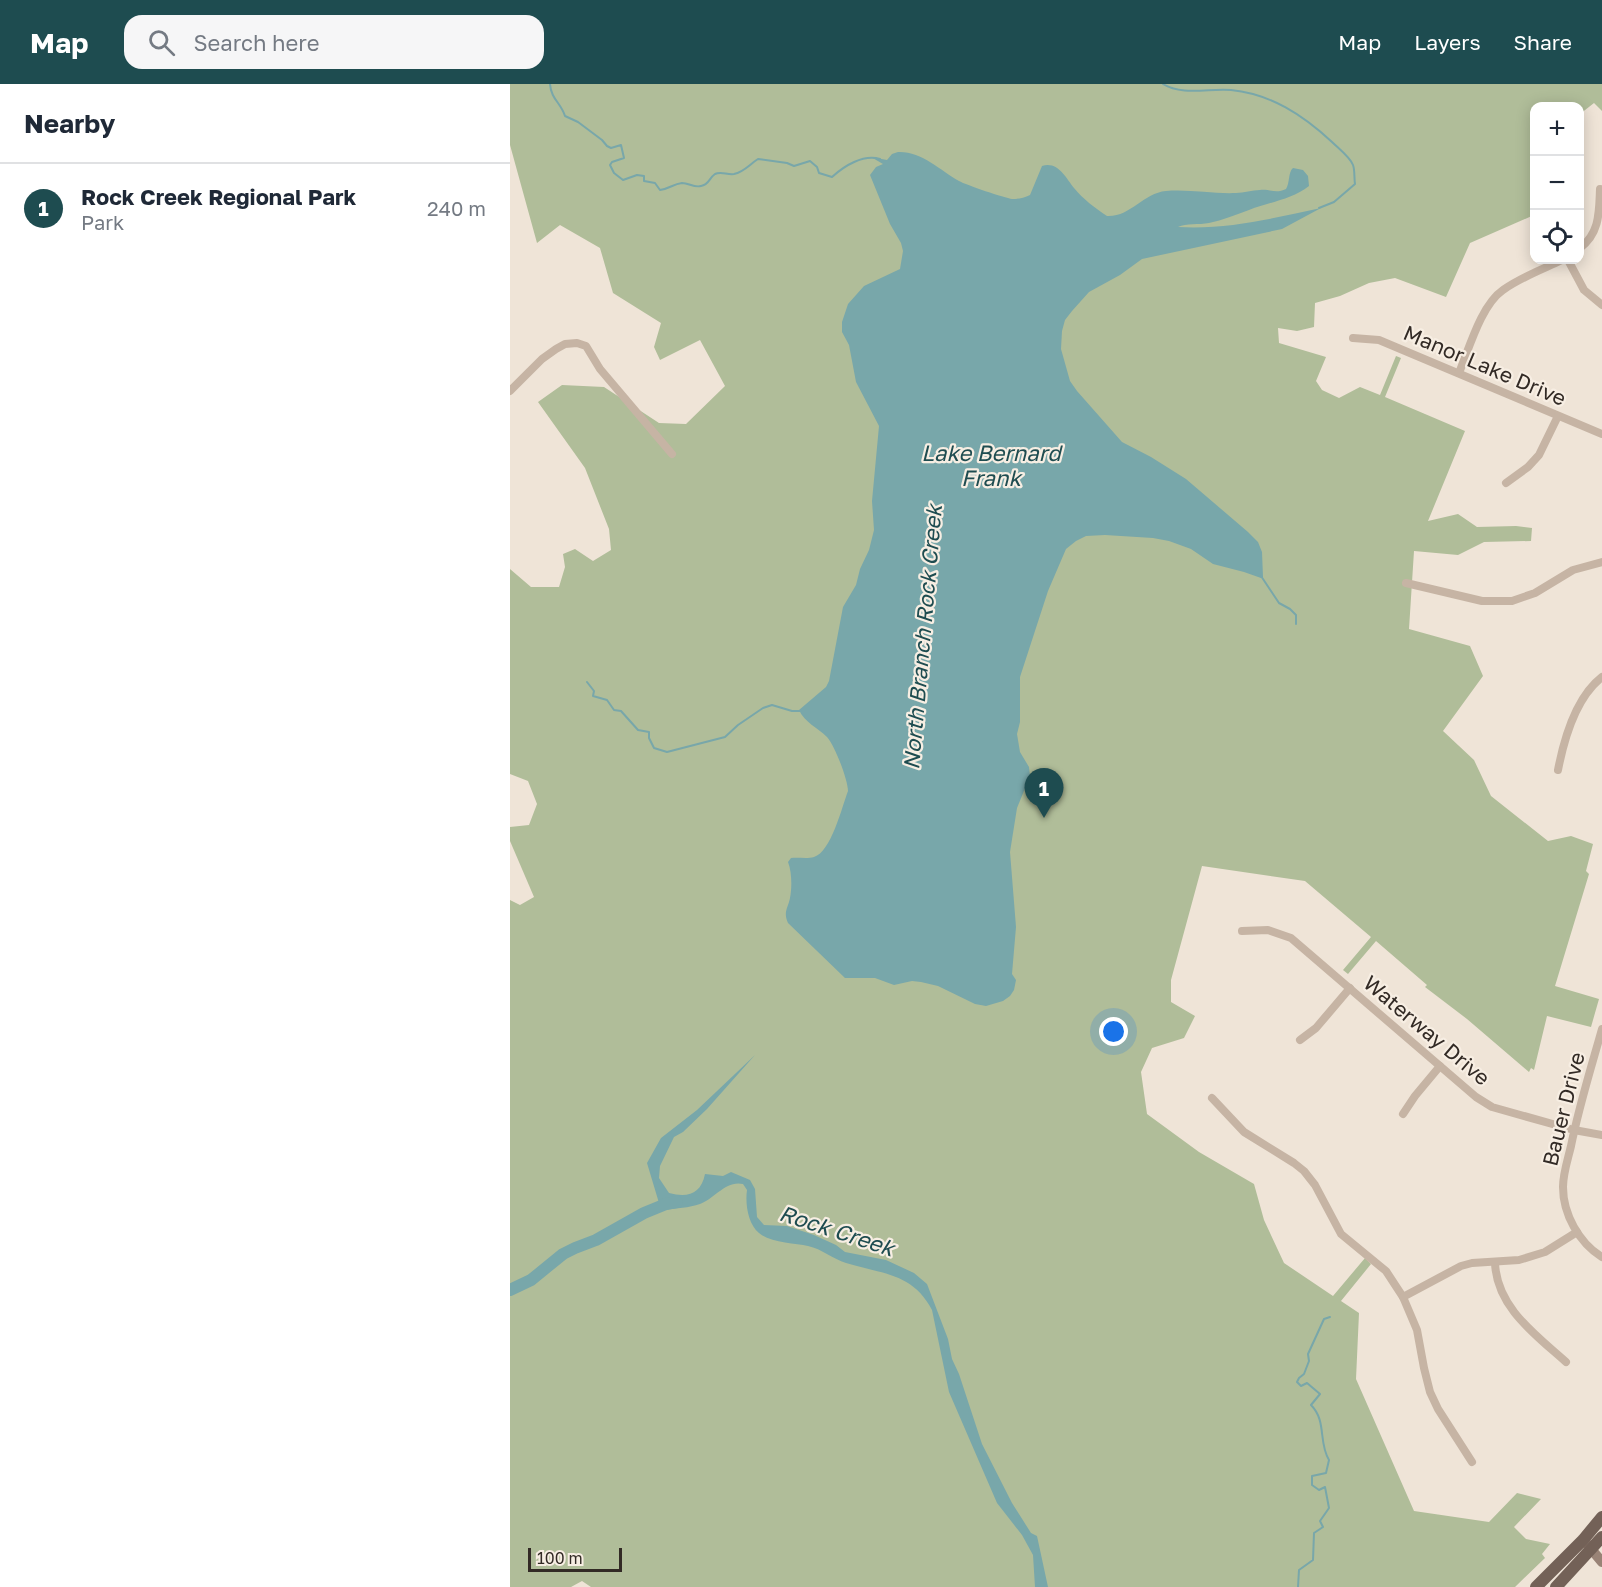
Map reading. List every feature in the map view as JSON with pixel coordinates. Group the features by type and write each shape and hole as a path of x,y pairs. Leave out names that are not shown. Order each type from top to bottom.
{"main road":[{"path":"1556,1587 1588,1545 1602,1517"},
{"path":"1536,1587 1588,1545 1602,1537"}],"street":[{"path":"1584,245 1595,232 1599,216 1600,189"},
{"path":"1459,373 1482,317 1493,300 1502,290 1554,264"},
{"path":"1570,264 1584,290 1602,305"},
{"name":"Manor Lake Drive","path":"1353,338 1379,339 1602,434"},
{"path":"510,391 542,359 565,344 577,343 586,346 600,369 672,454"},
{"path":"1506,483 1528,467 1539,455 1558,416"},
{"path":"1406,583 1482,601 1512,601 1534,593 1573,570 1602,561"},
{"path":"1558,770 1563,746 1584,697 1591,686 1602,677"},
{"name":"Waterway Drive","path":"1242,931 1268,930 1291,939 1476,1097 1492,1107 1574,1130 1602,1135"},
{"path":"1300,1040 1316,1028 1350,988"},
{"name":"Bauer Drive","path":"1602,1029 1574,1130 1563,1188 1567,1210 1577,1233 1602,1257"},
{"path":"1403,1114 1414,1096 1440,1066"},
{"path":"1212,1098 1244,1132 1294,1162 1304,1171 1320,1194 1341,1234 1386,1271 1403,1297 1417,1330 1430,1392 1448,1426 1472,1461"},
{"path":"1403,1297 1461,1266 1472,1263 1519,1260 1545,1252 1577,1233"},
{"path":"1495,1262 1500,1287 1510,1308 1526,1326 1566,1362"},
{"path":"1588,1545 1602,1562"}],"green space":[{"path":"510,84 1602,84 1602,111 1594,103 1584,111 1584,102 1530,102 1530,217 1470,243 1446,297 1395,278 1369,283 1340,296 1315,303 1314,327 1297,331 1278,328 1279,343 1326,357 1316,381 1322,390 1339,398 1360,387 1380,395 1396,356 1401,358 1385,397 1465,431 1428,521 1458,514 1477,527 1532,528 1531,541 1484,542 1458,555 1414,551 1409,629 1470,646 1483,676 1443,731 1474,760 1491,796 1548,841 1571,836 1593,844 1586,871 1589,874 1555,986 1599,999 1591,1027 1547,1016 1534,1070 1531,1068 1529,1072 1467,1019 1425,987 1427,985 1376,941 1348,974 1343,970 1371,937 1305,881 1202,866 1171,980 1171,1002 1195,1016 1184,1038 1152,1048 1141,1072 1147,1114 1199,1152 1254,1184 1264,1220 1284,1263 1333,1296 1365,1258 1371,1264 1341,1301 1359,1313 1356,1379 1414,1511 1489,1522 1517,1493 1541,1499 1514,1527 1526,1539 1550,1544 1542,1554 1545,1558 1515,1587 591,1587 582,1581 571,1587 510,1587 510,900 520,905 534,897 510,841 510,827 529,825 537,804 528,781 510,774 510,569 531,587 559,587 565,567 563,554 575,549 593,561 611,550 609,529 585,468 538,402 562,385 604,387 659,423 686,424 725,386 700,340 660,360 654,347 661,323 613,293 600,248 560,225 537,243 510,145"}],"water":[{"name":"Lake Bernard Frank","path":"898,152 922,158 963,183 1012,199 1030,195 1042,166 1053,166 1061,171 1085,200 1107,216 1123,213 1150,196 1166,191 1239,193 1260,190 1279,191 1286,189 1293,168 1303,170 1308,176 1309,186 1287,198 1214,222 1178,227 1232,225 1321,208 1282,229 1142,259 1120,275 1089,292 1065,320 1061,349 1070,381 1077,391 1122,442 1186,479 1258,542 1262,552 1263,577 1213,564 1191,549 1153,538 1086,536 1066,549 1048,591 1020,677 1020,722 1017,734 1020,752 1029,767 1030,776 1017,808 1010,852 1016,927 1012,974 1016,980 1010,996 1003,1001 986,1006 975,1004 938,986 921,982 912,981 894,985 875,978 845,978 788,923 786,916 791,885 788,862 791,858 814,857 826,847 848,791 843,771 830,741 804,718 799,710 826,687 829,681 843,607 856,585 874,530 872,501 879,426 856,382 849,345 842,332 842,322 848,304 864,286 900,269 903,251 901,243 890,224 870,175 876,167 883,164 871,157 887,160 892,154"},
{"path":"755,1055 707,1109 683,1132 674,1137 660,1166 659,1178 669,1193 682,1195 697,1190 705,1174 723,1176 731,1172 750,1180 755,1189 757,1217 764,1225 787,1226 814,1235 836,1245 845,1252 886,1260 914,1273 927,1284 948,1339 952,1359 982,1444 1012,1503 1031,1533 1037,1536 1048,1587 1035,1587 1033,1555 1022,1535 997,1503 949,1392 932,1310 916,1289 895,1277 846,1263 813,1247 776,1241 759,1233 750,1219 746,1201 747,1190 743,1184 731,1185 700,1204 665,1210 659,1203 647,1163 661,1138 697,1110"}],"waterway":[{"path":"550,84 552,94 565,116 578,122 607,146 611,148 621,145 624,158 612,162 610,165 614,173 623,180 637,175 644,176 644,181 655,183 660,190 682,183 704,185 715,174 738,173 758,159 794,166 810,161 817,167 819,173 832,177 848,165 861,160 880,159"},
{"name":"North Branch Rock Creek","path":"1163,84 1187,91 1246,92 1286,107 1310,123 1347,156 1354,169 1355,184 1334,202 1319,208"},
{"path":"1261,576 1279,603 1296,615 1296,624"},
{"path":"587,682 594,691 593,696 607,700 614,710 621,711 638,730 649,732 654,748 667,752 725,737 738,725 763,708 772,705 792,711 801,711"},
{"name":"Rock Creek","path":"510,1290 531,1280 563,1254 596,1240 644,1213 677,1202"},
{"path":"1298,1587 1299,1570 1313,1560 1314,1533 1323,1527 1320,1521 1329,1508 1325,1487 1319,1490 1312,1485 1312,1476 1326,1473 1329,1460 1319,1418 1311,1405 1320,1394 1307,1383 1301,1386 1297,1382 1304,1374 1309,1361 1308,1354 1324,1319 1330,1317"}],"place":[{"name":"Rock Creek Regional Park","path":"1044,818"}]}
